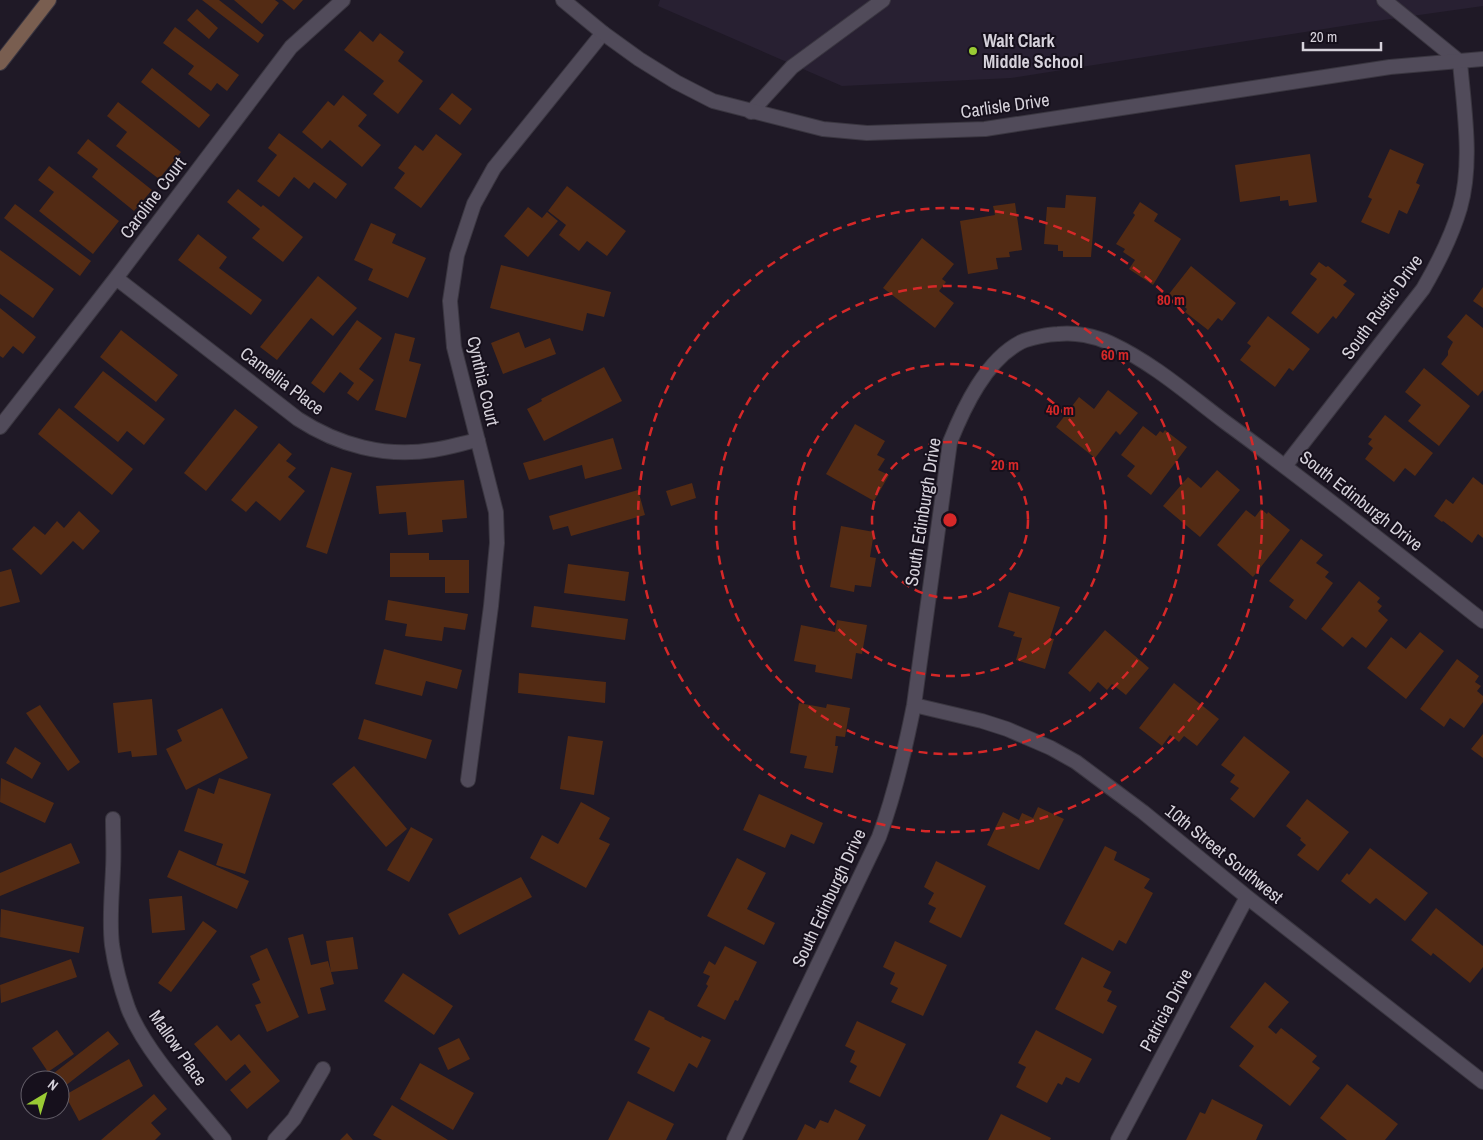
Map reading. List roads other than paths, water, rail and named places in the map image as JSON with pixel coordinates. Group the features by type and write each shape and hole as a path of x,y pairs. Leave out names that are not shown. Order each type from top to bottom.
{"main road":[{"path":"0,62 49,0"}],"street":[{"name":"Caroline Court","path":"0,427 116,278 291,47 343,0"},
{"name":"Carlisle Drive","path":"563,0 603,33 639,59 676,82 713,101 823,129 868,132 985,129 1390,67 1483,59"},
{"path":"751,112 792,67 883,0"},
{"path":"1384,0 1460,62"},
{"name":"Cynthia Court","path":"468,780 491,606 497,543 496,512 454,346 450,302 457,255 474,204 494,168 603,33"},
{"name":"South Rustic Drive","path":"1285,466 1423,289 1436,266 1460,208 1465,177 1467,142 1460,62"},
{"name":"Camellia Place","path":"116,278 298,419 318,432 360,447 386,452 433,450 478,440"},
{"name":"South Edinburgh Drive","path":"734,1140 879,837 906,747 914,705 950,442 966,406 981,381 993,366 1022,342 1059,334 1091,336 1109,343 1147,363 1285,466 1483,621"},
{"name":"10th Street Southwest","path":"914,705 1007,729 1051,748 1076,762 1143,812 1247,898 1483,1082"},
{"name":"Mallow Place","path":"113,819 112,944 128,1008 141,1033 160,1061 224,1140"},
{"name":"Patricia Drive","path":"1118,1140 1247,898"},
{"path":"275,1140 294,1119 323,1069"}],"place":[{"name":"Walt Clark Middle School","path":"973,51"}]}
